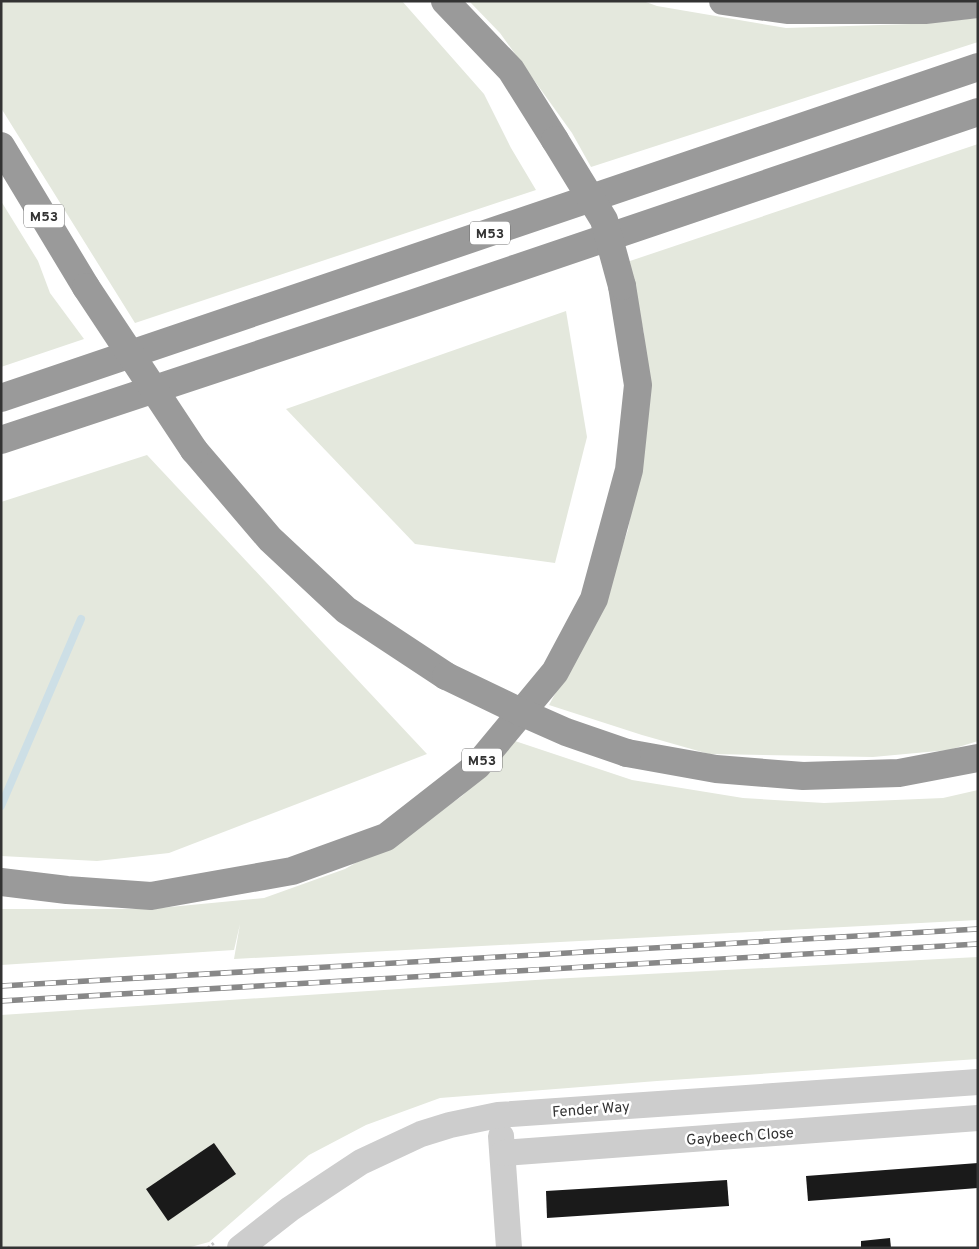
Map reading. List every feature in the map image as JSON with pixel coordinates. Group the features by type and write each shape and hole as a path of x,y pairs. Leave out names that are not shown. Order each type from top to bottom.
{"highway":[{"name":"M53","path":"1,882 67,890 151,896 292,870 386,837 477,766 555,672 594,598 629,470 638,385 622,286 604,220 555,140 511,70 445,1"},
{"path":"723,1 787,10 925,10 978,4"},
{"name":"M53","path":"1,398 978,67"},
{"path":"1,440 412,304 978,112"},
{"name":"M53","path":"1,146 86,287 194,450 270,539 346,610 446,676 566,732 627,754 716,769 804,776 899,773 978,758"}],"street":[{"name":"Fender Way","path":"240,1248 290,1209 361,1162 421,1134 450,1125 498,1116 978,1082"},
{"path":"498,1116 503,1153 510,1248"},
{"name":"Gaybeech Close","path":"503,1153 978,1118"}],"shaded area":[{"path":"1,1 402,1 484,94 511,148 536,190 135,323 1,108"},
{"path":"469,1 643,1 657,6 786,28 911,24 978,18 978,42 591,167 572,133 500,33"},
{"path":"978,144 978,741 949,750 873,757 709,754 549,705 599,613 628,530 646,426 644,333 627,262"},
{"path":"1,201 38,261 50,293 84,339 1,367"},
{"path":"566,311 587,437 555,563 415,544 286,409"},
{"path":"147,455 427,754 169,853 97,861 1,856 1,502"},
{"path":"515,741 632,780 743,798 824,803 943,798 978,790 978,920 234,959 240,924 234,950 1,965 1,909 149,909 264,898 345,869 415,829 462,796"},
{"path":"978,957 978,1059 440,1098 366,1125 309,1155 209,1242 187,1248 1,1248 1,1015 551,979"}],"building":[{"path":"214,1143 236,1174 168,1221 146,1189"},
{"path":"978,1163 978,1188 808,1201 806,1176"},
{"path":"727,1180 729,1206 547,1218 546,1191"},
{"path":"890,1238 891,1248 861,1248 861,1241"}],"waterway":[{"path":"1,806 81,619"}],"railway":[{"path":"1,986 978,929"},
{"path":"1,1001 978,944"}]}
